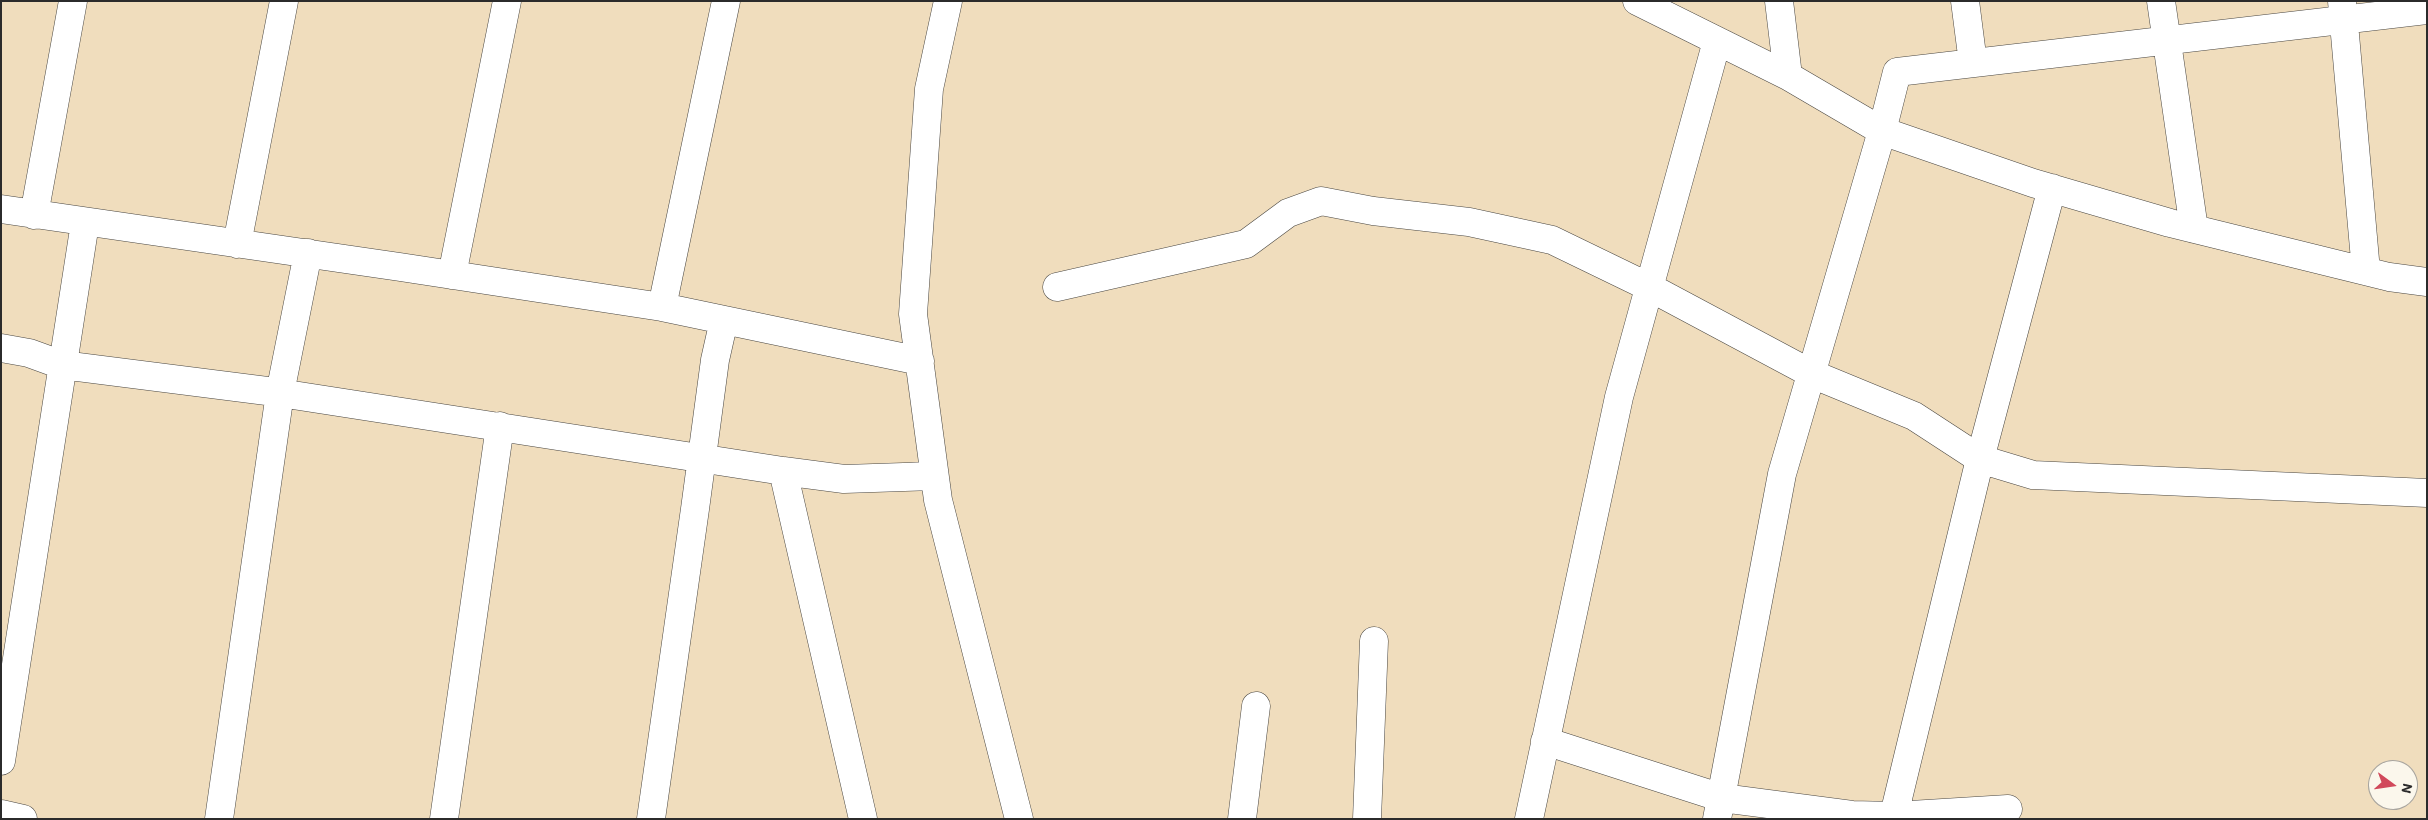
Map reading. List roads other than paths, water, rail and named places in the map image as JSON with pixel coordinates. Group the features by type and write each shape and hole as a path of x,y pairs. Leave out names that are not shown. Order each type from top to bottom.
{"street":[{"path":"34,215 72,1"},
{"path":"237,244 284,1"},
{"path":"452,274 507,1"},
{"path":"662,307 726,1"},
{"path":"948,1 929,89 913,314 938,500 1018,819"},
{"path":"1637,1 1788,76 1882,131 2052,188 2194,229 2366,271 2427,282"},
{"path":"1779,1 1788,76"},
{"path":"1965,1 1972,64"},
{"path":"2161,1 2194,229"},
{"path":"2343,10 2366,271"},
{"path":"1720,808 1782,474 1882,131 1897,72 2166,41 2343,10 2427,10"},
{"path":"1529,819 1619,396 1717,41"},
{"path":"1893,817 1980,459 2052,188"},
{"path":"1057,287 1246,244 1288,213 1321,201 1372,210 1469,222 1552,240 1649,287 1812,374 1914,416 1980,459 2033,475 2427,493"},
{"path":"1,209 85,223 452,274 662,307 920,362"},
{"path":"1,761 85,223"},
{"path":"219,819 280,393 308,253"},
{"path":"651,819 702,460 714,360 724,320"},
{"path":"1,348 29,352 62,364 280,393 500,426 702,460 844,479 934,476"},
{"path":"444,819 500,426"},
{"path":"783,471 863,819"},
{"path":"1367,819 1374,640"},
{"path":"1242,819 1256,706"},
{"path":"1545,741 1720,808 1893,817 2008,809"},
{"path":"1,814 22,819"}]}
